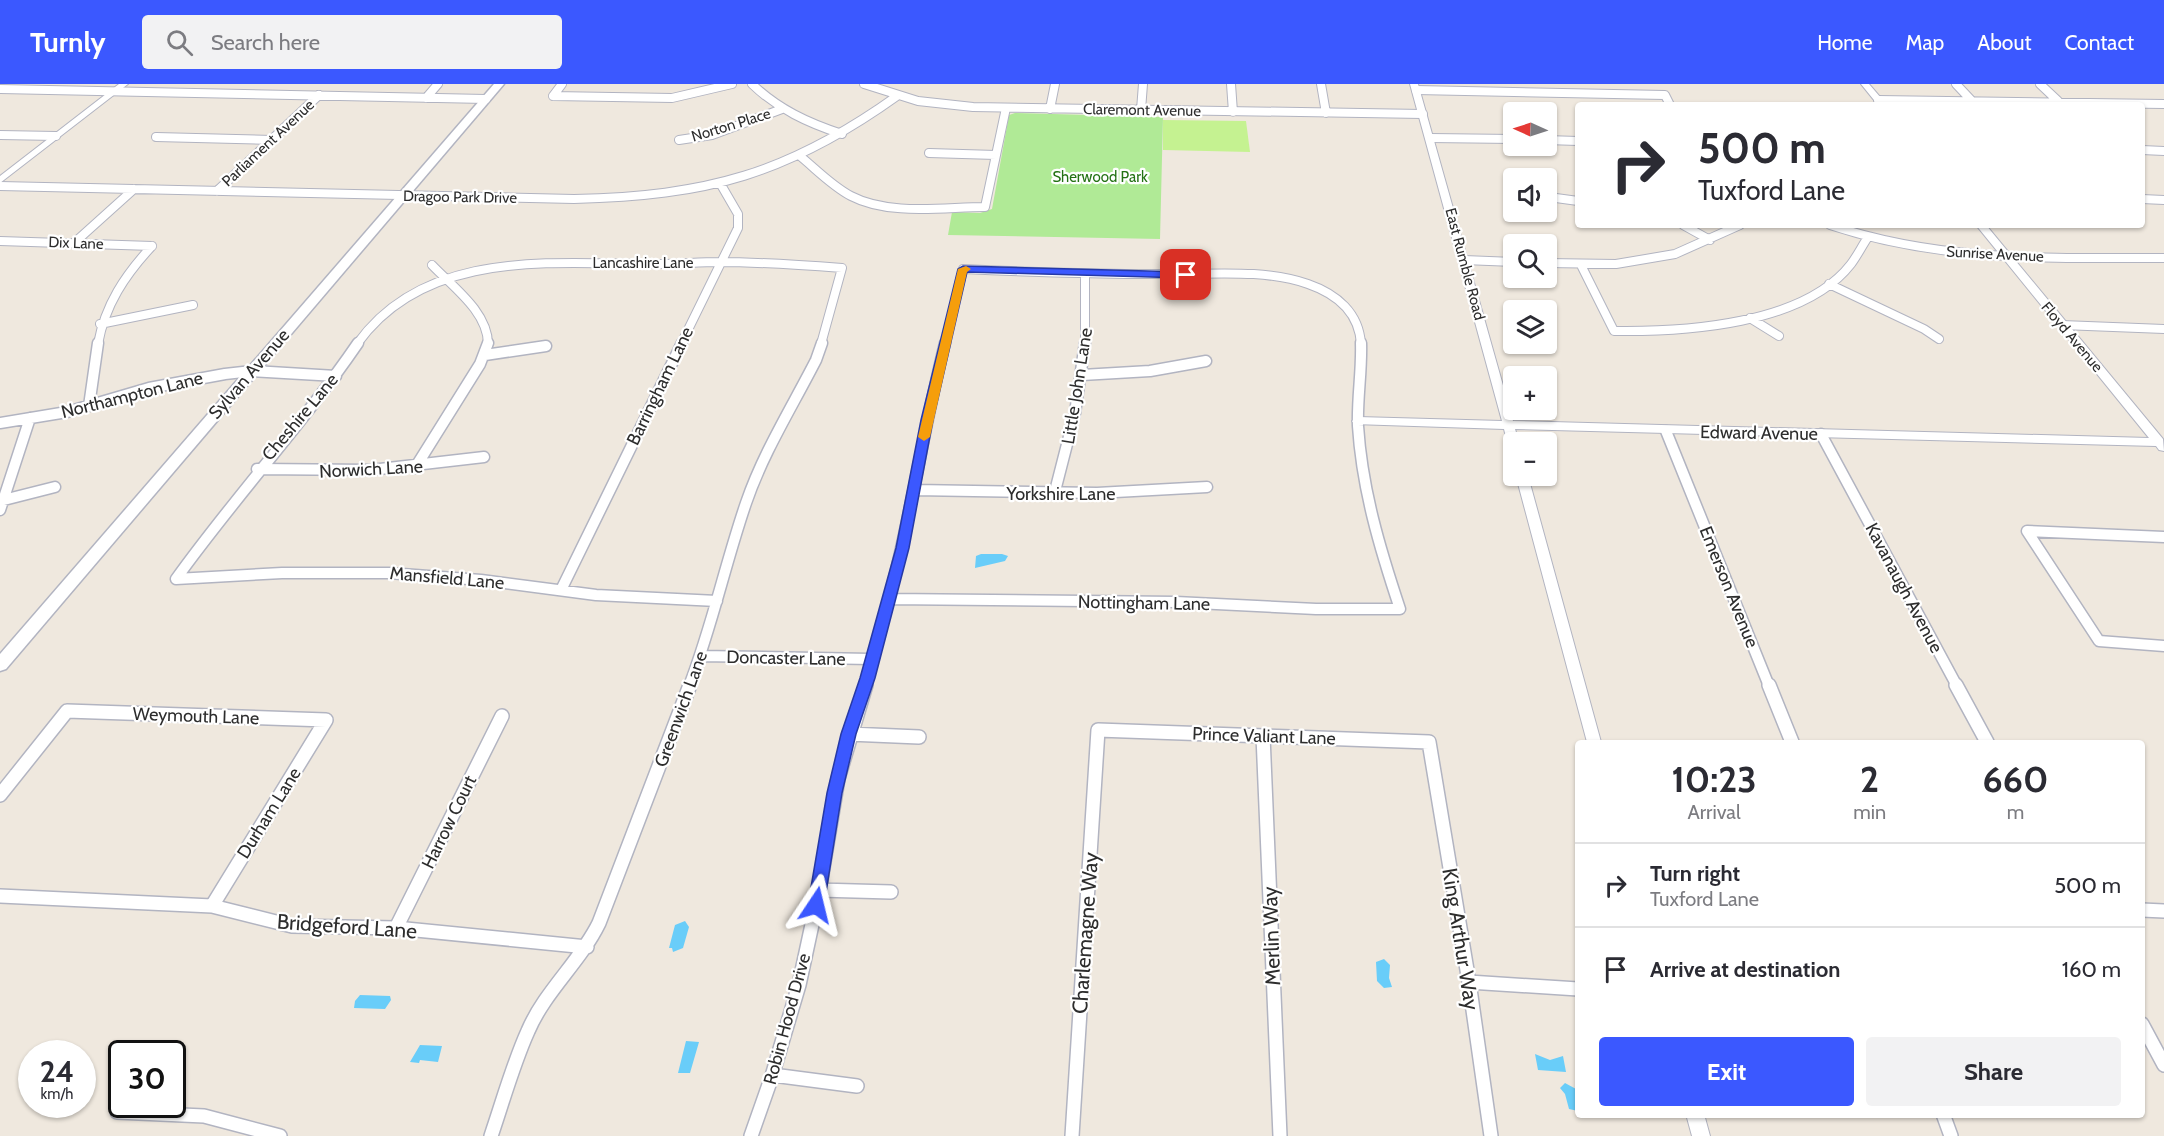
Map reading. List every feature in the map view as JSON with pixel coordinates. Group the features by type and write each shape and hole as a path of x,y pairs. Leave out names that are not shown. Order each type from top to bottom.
{"main road":[{"name":"Sylvan Avenue","path":"0,665 499,84"}],"street":[{"path":"0,180 124,84"},
{"path":"230,94 241,84"},
{"path":"426,98 438,84"},
{"path":"562,84 553,96 672,98 732,84"},
{"path":"752,84 782,109 811,124 842,134"},
{"name":"Claremont Avenue","path":"864,84 897,96 954,106 1141,111 1423,114"},
{"path":"1050,109 1055,84"},
{"path":"1141,111 1143,84"},
{"path":"1231,84 1233,112"},
{"path":"1321,84 1326,113"},
{"path":"1865,84 1880,102 1971,100 2093,102"},
{"path":"1956,84 1971,100"},
{"path":"2040,84 2058,101"},
{"path":"1415,87 1665,95 1668,102"},
{"name":"East Rumble Road","path":"1415,87 1510,432"},
{"path":"0,89 486,99"},
{"name":"Parliament Avenue","path":"218,191 320,95"},
{"name":"Dragoo Park Drive","path":"0,186 610,199 674,193 720,183 800,156 842,134 897,96"},
{"path":"2145,103 2164,104"},
{"path":"800,156 853,197 867,202 886,205 984,207 1006,108"},
{"name":"Norton Place","path":"679,140 712,135 782,109"},
{"path":"0,135 56,136"},
{"path":"156,137 272,140"},
{"path":"1430,138 1503,140"},
{"path":"1557,140 1575,141"},
{"path":"2145,150 2164,151"},
{"path":"929,153 996,155"},
{"name":"Barringham Lane","path":"561,590 738,228 739,220 720,183"},
{"path":"74,243 134,189"},
{"path":"1557,198 1575,201"},
{"path":"2145,199 2164,200"},
{"path":"1688,228 1710,240"},
{"path":"1557,264 1581,265 1653,259 1676,254 1734,228"},
{"name":"Sunrise Avenue","path":"1840,228 1868,237 1939,251 2007,257 2164,258"},
{"name":"Floyd Avenue","path":"1983,228 2162,445"},
{"path":"1581,265 1614,331 1692,328 1750,318 1801,301 1829,284 1854,261 1868,237"},
{"name":"Dix Lane","path":"0,241 152,246 118,285 100,324"},
{"path":"1464,260 1503,262"},
{"name":"Lancashire Lane","path":"445,279 484,268 521,262 661,264 720,262 842,268"},
{"path":"415,468 485,355 488,345 486,325 432,265"},
{"name":"Greenwich Lane","path":"491,1136 528,1030 552,991 586,947 599,923 701,656 746,503 763,462 816,360 828,326 842,268"},
{"name":"Robin Hood Drive","path":"751,1136 773,1075 795,997 819,890 835,793 849,734 868,678 915,490 927,420 963,269 1085,274"},
{"path":"1085,274 1245,273 1288,278 1313,286 1336,298 1357,322 1361,356 1358,422"},
{"name":"Little John Lane","path":"1054,495 1072,433 1082,375 1087,316 1085,274"},
{"name":"Cheshire Lane","path":"176,579 258,469 336,376 367,328 378,317 404,299 445,279"},
{"path":"1829,284 1924,329 1938,339"},
{"path":"89,406 100,324 193,304"},
{"path":"1750,318 1779,336"},
{"path":"2062,325 2164,328"},
{"path":"485,355 546,346"},
{"path":"1082,375 1150,371 1206,361"},
{"name":"Northampton Lane","path":"0,423 89,406 187,379 252,371 336,376"},
{"path":"1,504 30,418"},
{"name":"Edward Avenue","path":"1358,422 2162,445"},
{"name":"Nottingham Lane","path":"888,599 1048,603 1178,602 1323,611 1400,609 1373,523 1364,477 1358,422"},
{"name":"Emerson Avenue","path":"1666,431 1791,740"},
{"name":"Kavanaugh Avenue","path":"1821,434 1986,740"},
{"name":"Norwich Lane","path":"258,469 347,473 415,468 484,457"},
{"path":"1525,486 1593,740"},
{"path":"1,504 55,487"},
{"name":"Yorkshire Lane","path":"915,490 1054,495 1121,494 1207,487"},
{"path":"2164,537 2027,531 2099,641 2164,646"},
{"name":"Mansfield Lane","path":"176,579 272,573 389,573 638,598 717,601"},
{"name":"Doncaster Lane","path":"701,656 871,659"},
{"name":"Weymouth Lane","path":"0,795 67,711 326,720"},
{"name":"Harrow Court","path":"396,928 502,716"},
{"name":"Durham Lane","path":"212,906 326,720"},
{"name":"Prince Valiant Lane","path":"1098,730 1429,742"},
{"name":"Charlemagne Way","path":"1072,1136 1098,730"},
{"path":"849,734 919,737"},
{"name":"Merlin Way","path":"1263,736 1280,1136"},
{"name":"King Arthur Way","path":"1429,742 1469,982 1491,1136"},
{"path":"819,890 891,892"},
{"name":"Bridgeford Lane","path":"0,896 212,906 244,912 292,926 396,928 586,947"},
{"path":"2145,910 2164,912"},
{"path":"1469,982 1575,989"},
{"path":"2145,1030 2164,1065"},
{"path":"773,1075 857,1086"},
{"path":"186,1115 215,1119 249,1131 280,1136"},
{"path":"1696,1118 1701,1136"},
{"path":"1945,1118 1952,1136"}],"green space":[{"name":"Sherwood Park","path":"1015,113 1163,117 1160,239 948,235 952,212 980,213 992,209 1009,115"},
{"path":"1163,120 1246,121 1250,152 1163,150"}],"water":[{"path":"981,554 1008,556 1005,561 975,568 976,556"},
{"path":"685,921 689,927 683,948 673,952 672,948 669,948 675,925"},
{"path":"1384,959 1390,965 1389,978 1392,987 1384,988 1377,981 1376,962"},
{"path":"360,995 390,996 391,1000 385,1009 354,1008 355,1001"},
{"path":"686,1041 699,1042 690,1073 678,1073"},
{"path":"420,1045 442,1046 438,1062 420,1060 419,1063 410,1062"},
{"path":"1535,1054 1550,1060 1563,1056 1566,1072 1538,1070"},
{"path":"1565,1083 1575,1088 1575,1110 1569,1109 1565,1094 1560,1088"}],"slow traffic":[{"path":"924,437 963,269 966,269"}],"route":[{"path":"816,905 835,793 849,734 868,678 871,659 903,548 927,420 963,269 1186,275"}]}
